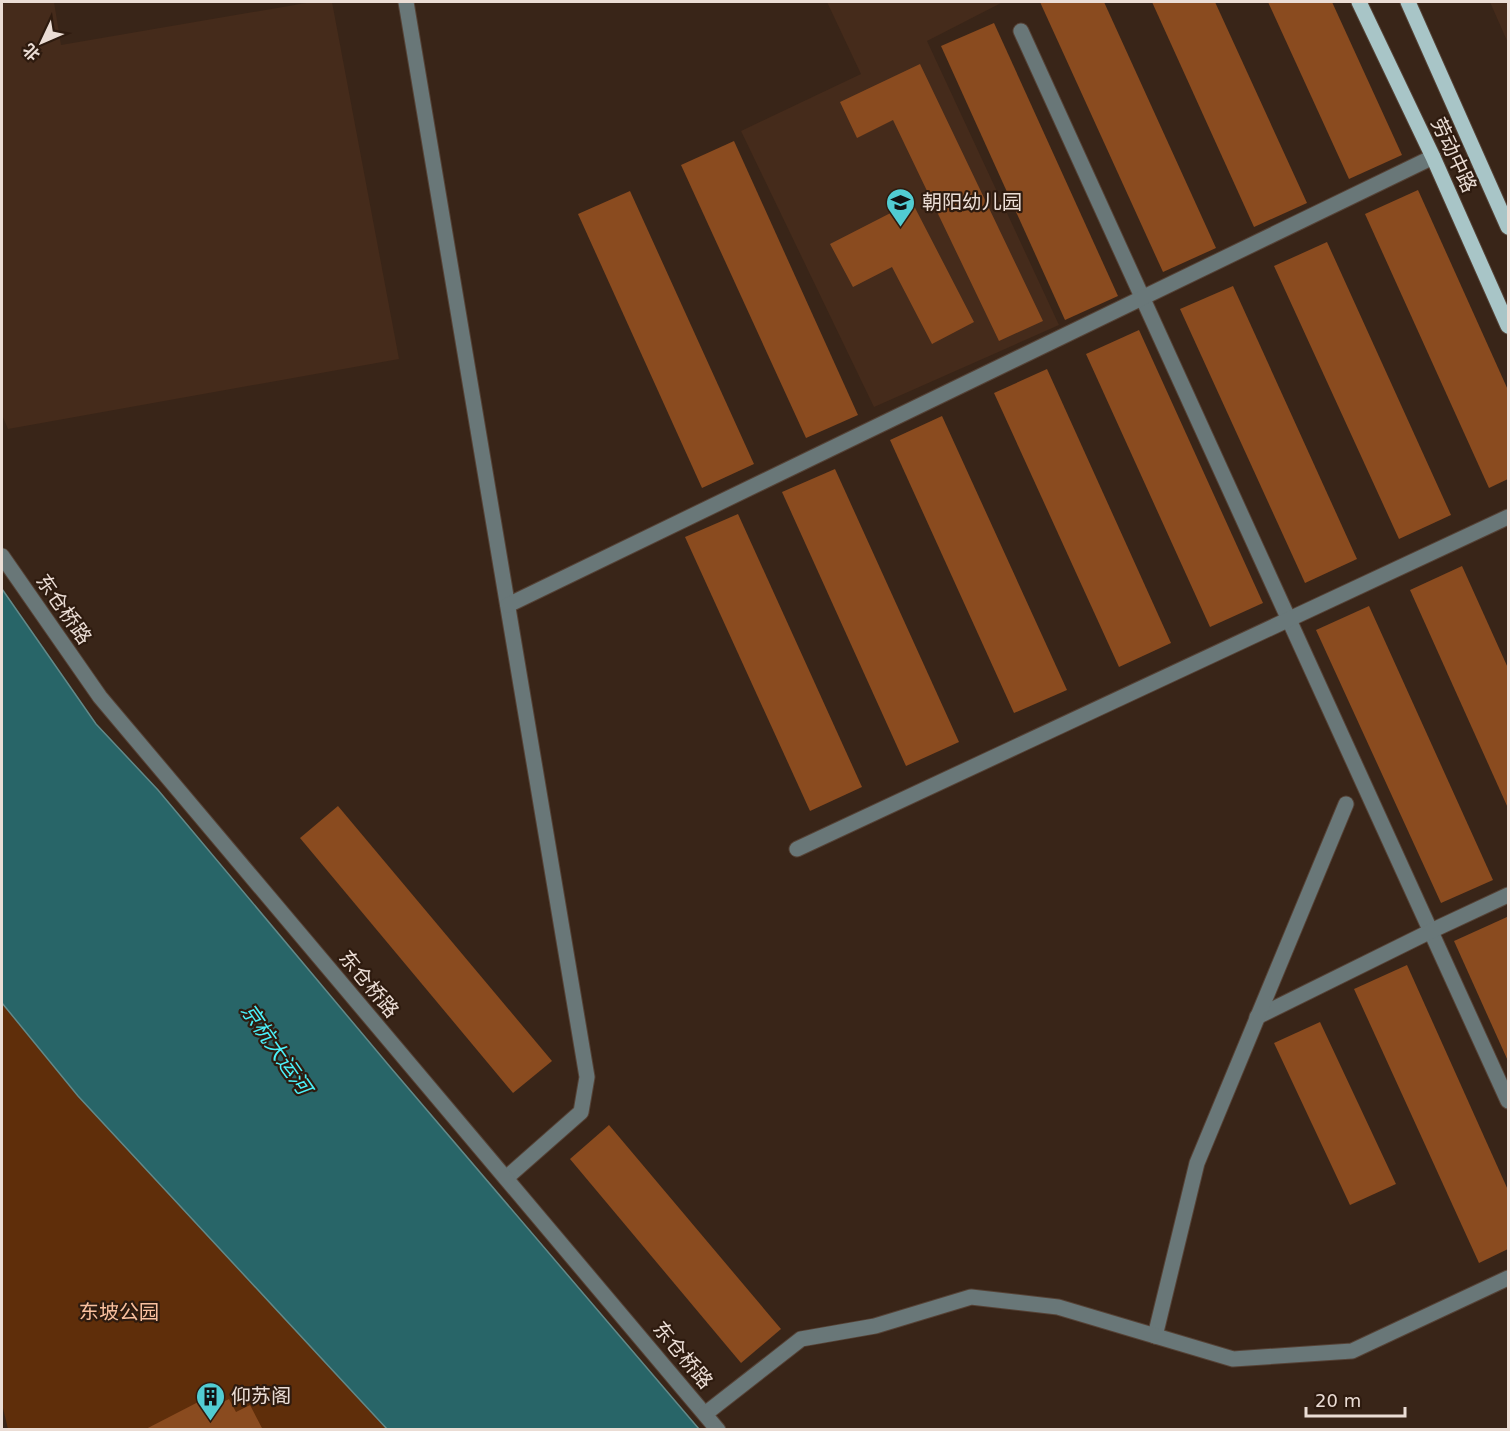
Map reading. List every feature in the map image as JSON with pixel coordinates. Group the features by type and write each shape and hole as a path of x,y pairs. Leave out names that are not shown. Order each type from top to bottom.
{"main road":[{"name":"劳动中路","path":"1359,2 1433,157 1509,326"},
{"name":"劳动中路","path":"1408,2 1509,227"}],"lane":[{"path":"406,2 587,1077 581,1112 506,1178"},
{"path":"1021,31 1509,1101"},
{"path":"508,605 1433,157"},
{"path":"797,849 1509,517"},
{"name":"东仓桥路","path":"2,556 100,697 718,1430"},
{"path":"1155,1336 1197,1163 1346,804"},
{"path":"1257,1017 1431,930 1509,895"},
{"path":"705,1414 801,1339 875,1326 971,1298 1058,1307 1233,1359 1352,1351 1509,1278"}],"shaded area":[{"path":"54,2 61,45 312,2 332,2 399,359 8,429 2,415 2,4"},
{"name":"朝阳幼儿园","path":"827,2 1003,2 927,41 1059,325 874,407 741,131 861,74"},
{"path":"1490,2 1508,2 1508,43"}],"green space":[{"name":"东坡公园","path":"2,1003 78,1096 387,1429 8,1429 2,1404"}],"water":[{"name":"京杭大运河","path":"2,589 96,724 158,790 391,1068 699,1429 387,1429 78,1096 2,1003"}],"building":[{"path":"1040,2 1104,2 1216,248 1163,272"},
{"path":"1152,2 1215,2 1307,203 1254,227"},
{"path":"1268,2 1332,2 1402,155 1349,179"},
{"path":"994,23 1118,296 1065,320 941,46"},
{"path":"920,64 1043,321 999,341 893,120 857,138 840,102"},
{"path":"734,141 858,415 806,438 681,165"},
{"path":"1418,190 1508,390 1508,479 1489,488 1365,214"},
{"path":"630,191 754,464 702,488 578,214"},
{"path":"912,202 974,322 932,344 892,267 853,287 830,244"},
{"path":"1327,242 1451,515 1399,539 1274,266"},
{"path":"1233,286 1357,559 1305,583 1180,309"},
{"path":"1139,330 1263,603 1210,627 1086,354"},
{"path":"1047,369 1171,643 1119,667 994,393"},
{"path":"942,416 1067,690 1014,713 890,440"},
{"path":"835,469 959,742 906,766 782,492"},
{"path":"738,514 862,787 810,811 685,537"},
{"path":"1462,566 1508,668 1508,808 1410,590"},
{"path":"1369,606 1493,880 1441,903 1316,630"},
{"path":"338,806 552,1061 513,1093 300,838"},
{"path":"1507,917 1508,921 1508,1061 1454,941"},
{"path":"1407,965 1508,1190 1508,1249 1479,1263 1354,989"},
{"path":"1320,1022 1396,1184 1350,1205 1274,1043"},
{"path":"609,1125 781,1329 741,1363 570,1159"},
{"name":"仰苏阁","path":"206,1398 211,1408 229,1399 236,1412 250,1405 263,1430 144,1430"}],"place":[{"name":"朝阳幼儿园","path":"901,228"},
{"name":"仰苏阁","path":"210,1422"}]}
